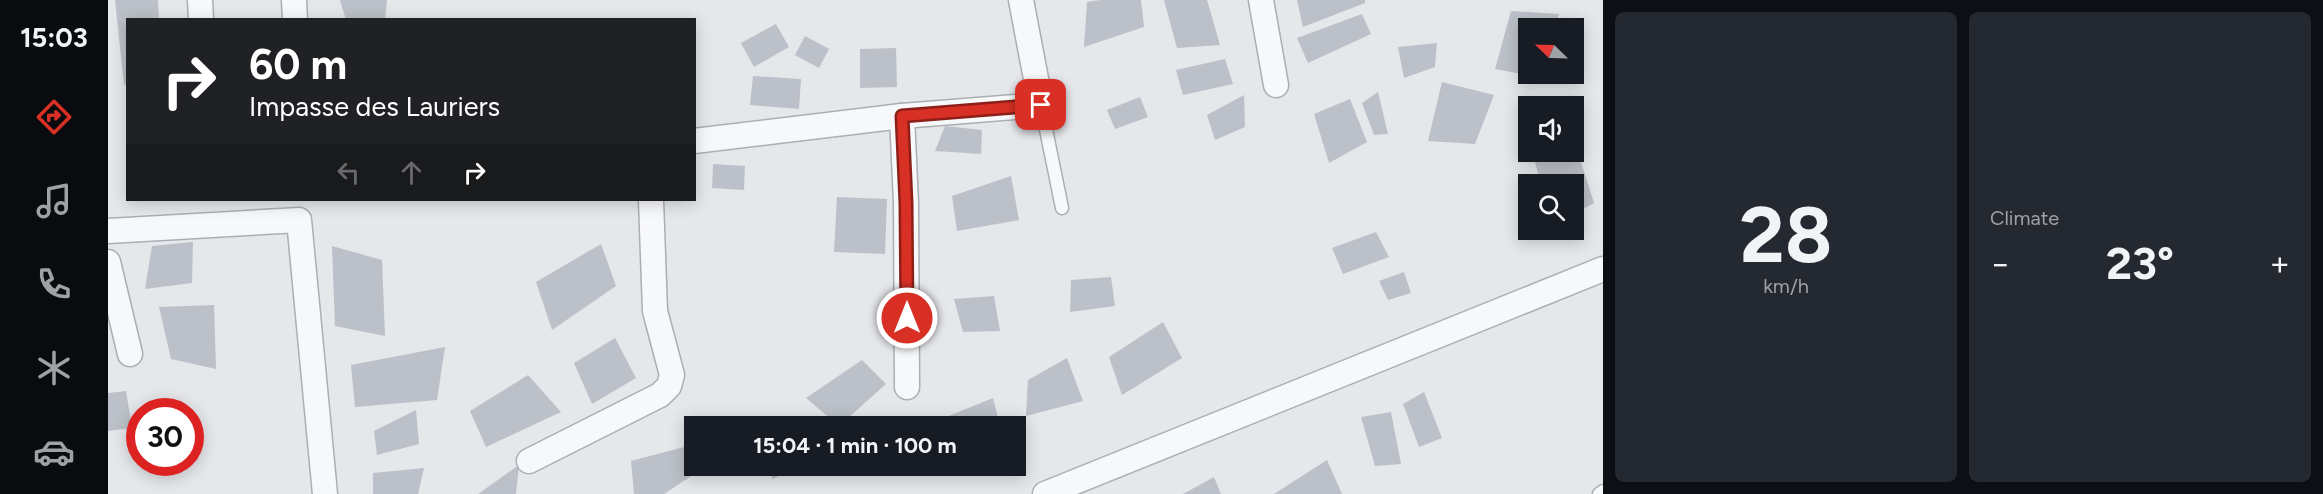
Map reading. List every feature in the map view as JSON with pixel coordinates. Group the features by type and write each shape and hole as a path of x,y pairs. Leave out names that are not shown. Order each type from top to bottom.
{"street":[{"path":"200,0 201,18"},
{"path":"294,0 295,18"},
{"path":"696,141 902,116 1041,105 1020,0"},
{"path":"1261,0 1276,85"},
{"path":"902,116 906,203 907,387"},
{"path":"529,461 660,395 669,387 672,375 658,326 654,299 651,201"},
{"path":"108,231 299,220 325,494"},
{"path":"108,261 130,354"},
{"path":"1045,494 1603,269"}],"lane":[{"path":"1041,105 1062,208"},
{"path":"1599,494 1603,491"}],"building":[{"path":"115,0 158,0 159,18 126,18 126,84 124,85"},
{"path":"340,0 387,0 385,18 345,18"},
{"path":"1141,0 1144,27 1084,47 1087,2"},
{"path":"1164,0 1207,0 1220,45 1177,48"},
{"path":"1297,0 1365,0 1365,3 1303,27"},
{"path":"1511,11 1559,14 1558,18 1518,18 1518,73 1495,69"},
{"path":"1362,14 1371,34 1308,63 1297,38"},
{"path":"776,24 789,47 754,67 741,43"},
{"path":"805,36 829,49 819,68 795,55"},
{"path":"1437,43 1435,67 1404,78 1398,47"},
{"path":"896,48 897,87 860,88 860,49"},
{"path":"1225,59 1233,84 1183,95 1176,70"},
{"path":"753,76 801,79 799,109 750,105"},
{"path":"1442,82 1494,95 1475,144 1428,141"},
{"path":"1378,92 1388,134 1374,135 1362,103"},
{"path":"1244,95 1245,127 1215,140 1207,115"},
{"path":"1140,97 1148,117 1115,129 1107,110"},
{"path":"1350,99 1367,142 1329,163 1314,114"},
{"path":"945,126 982,130 981,154 935,151"},
{"path":"1535,162 1581,162 1594,203 1584,208 1584,174 1538,174"},
{"path":"713,164 745,166 744,190 712,188"},
{"path":"1011,176 1019,220 957,231 952,196"},
{"path":"837,197 887,199 885,254 834,252"},
{"path":"1376,232 1389,257 1343,274 1332,248"},
{"path":"193,242 192,283 145,289 152,246"},
{"path":"601,244 616,286 552,330 536,282"},
{"path":"332,246 382,260 385,336 335,326"},
{"path":"1404,272 1411,293 1388,300 1379,281"},
{"path":"1111,277 1115,306 1070,312 1071,280"},
{"path":"994,296 1000,331 963,332 954,299"},
{"path":"214,305 216,369 171,359 159,307"},
{"path":"1163,322 1182,358 1122,395 1109,357"},
{"path":"615,338 636,378 592,404 574,363"},
{"path":"445,347 437,400 355,407 351,365"},
{"path":"1067,358 1083,401 1026,416 1028,380"},
{"path":"862,360 886,384 850,416 827,416 806,398"},
{"path":"528,375 561,412 486,447 470,411"},
{"path":"126,391 126,429 108,431 108,393"},
{"path":"1424,392 1442,438 1419,447 1403,404"},
{"path":"993,398 998,416 948,416"},
{"path":"416,410 419,444 377,455 374,431"},
{"path":"1391,412 1401,464 1375,466 1361,417"},
{"path":"684,447 684,476 691,476 664,494 634,494 631,461"},
{"path":"1327,460 1342,494 1274,494"},
{"path":"519,465 516,494 478,494"},
{"path":"424,468 418,494 373,494 373,473"},
{"path":"1214,477 1221,494 1183,494"}],"route":[{"path":"907,318 906,203 902,116 1041,105"}]}
